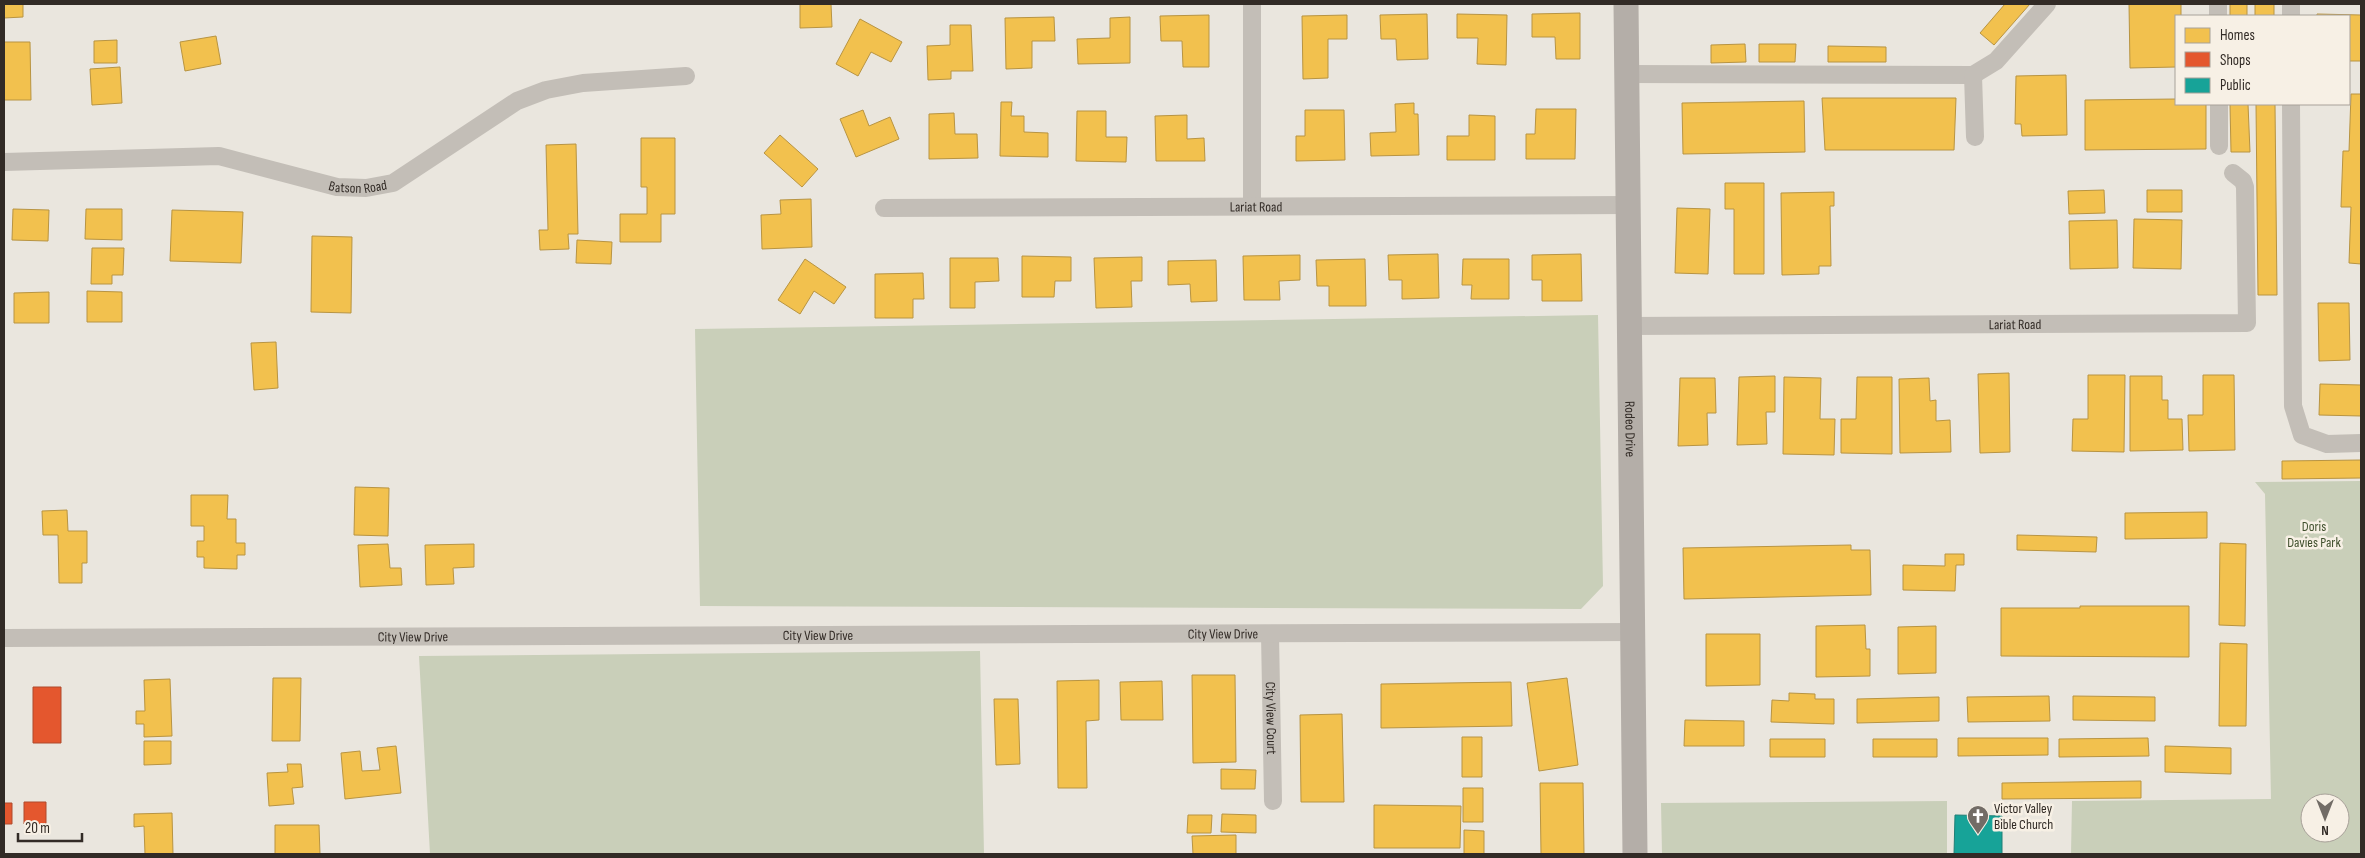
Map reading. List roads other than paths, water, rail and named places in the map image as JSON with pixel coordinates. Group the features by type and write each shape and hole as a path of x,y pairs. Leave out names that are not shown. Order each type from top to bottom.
{"street":[{"path":"1252,4 1252,206"},
{"name":"Rodeo Drive","path":"1626,4 1635,854"},
{"path":"1627,74 1973,74 1996,61 2047,4"},
{"path":"1973,74 1975,138"},
{"name":"Batson Road","path":"4,162 219,156 337,187 366,188 393,183 517,101 546,90 582,83 686,76"},
{"path":"2218,105 2219,146"},
{"path":"2291,105 2293,406 2302,435 2327,444 2361,444"},
{"name":"Lariat Road","path":"1629,326 2247,323 2245,187 2243,181 2233,173"},
{"name":"Lariat Road","path":"884,208 1628,205"},
{"name":"City View Drive","path":"4,638 1633,632"},
{"name":"City View Court","path":"1270,634 1273,801"}],"place":[{"name":"Victor Valley Bible Church","path":"1978,835"}],"park label":[{"name":"Doris Davies Park","path":"2314,534"}]}
